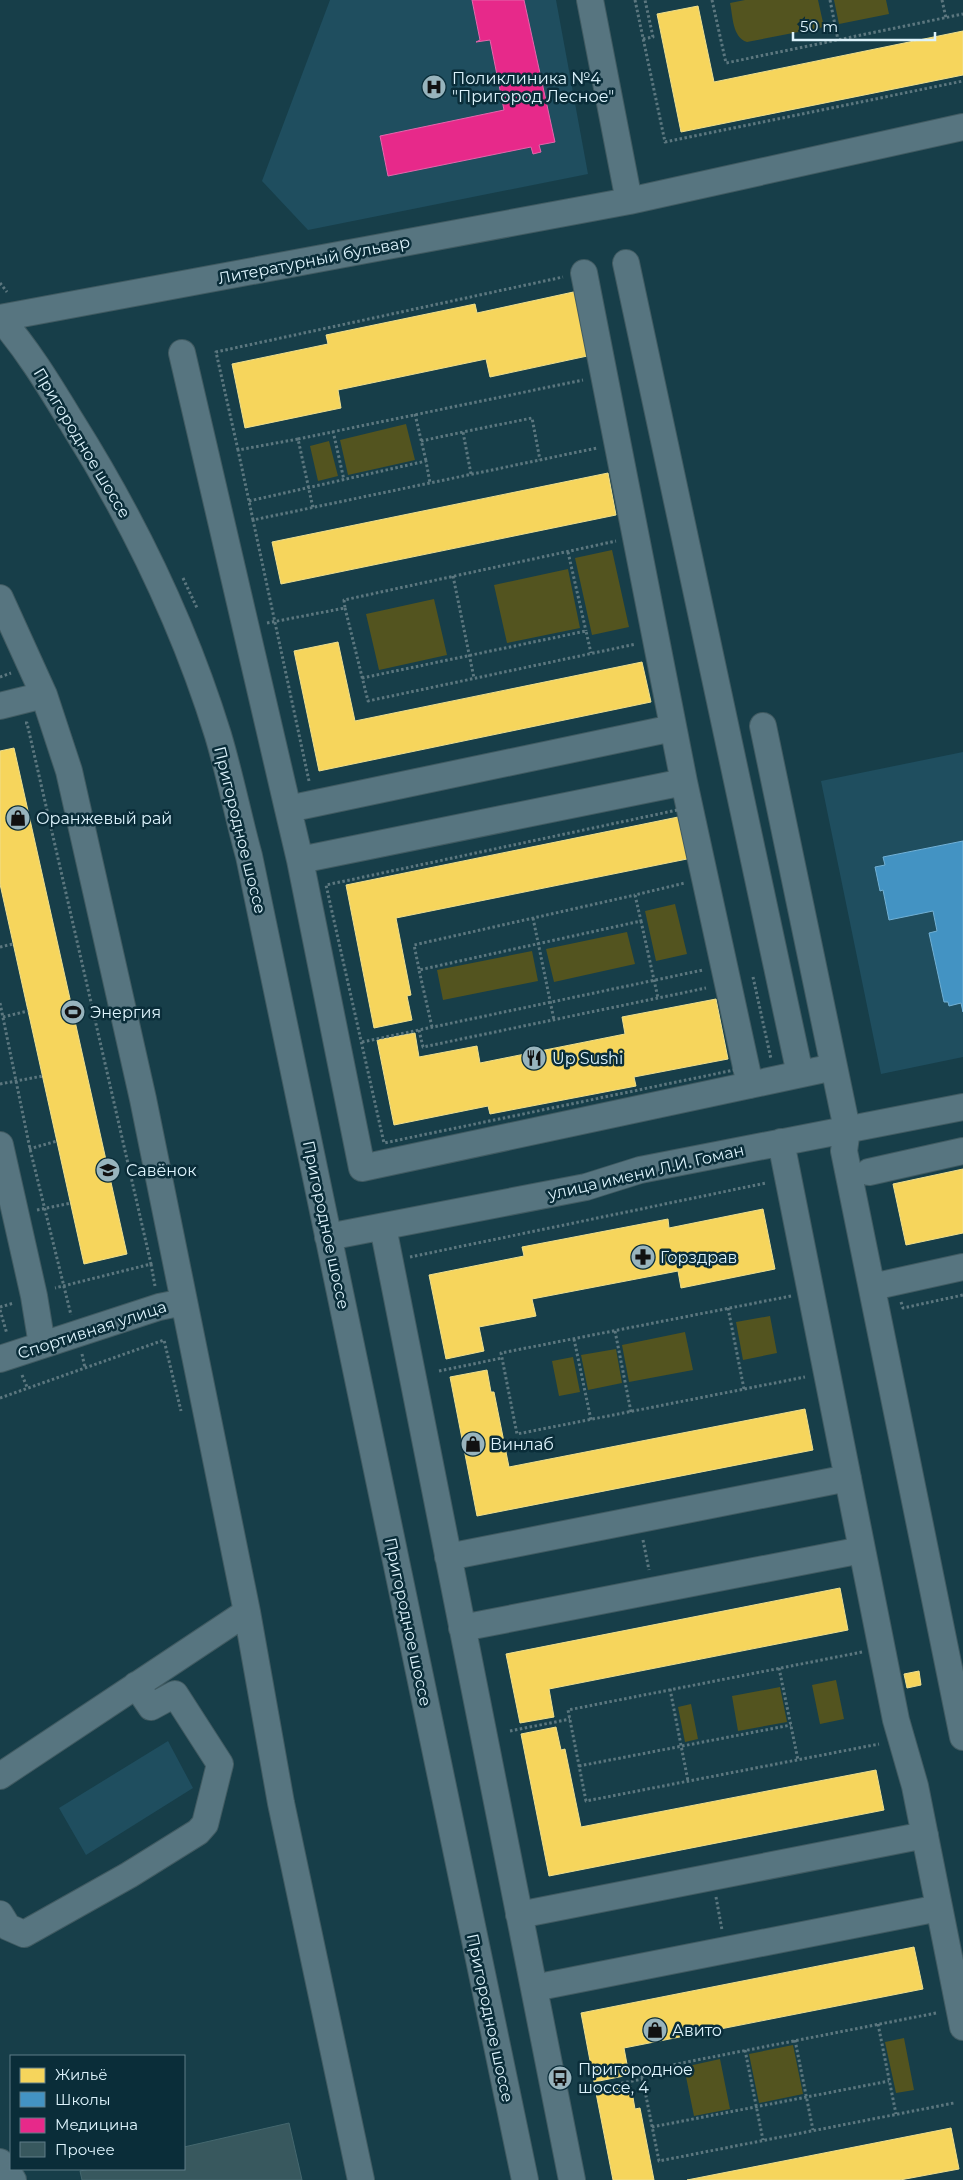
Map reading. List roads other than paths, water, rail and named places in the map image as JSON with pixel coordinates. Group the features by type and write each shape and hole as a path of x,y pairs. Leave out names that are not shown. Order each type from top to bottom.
{"street":[{"path":"590,0 628,201"},
{"name":"Литературный бульвар","path":"0,318 628,201 963,127"},
{"path":"626,263 800,1074"},
{"path":"576,274 604,376 684,782 750,1085"},
{"name":"Пригородное шоссе","path":"0,318 23,344 106,478 150,563 187,650 214,725 249,856 524,2180"},
{"path":"182,353 300,860 362,1168 834,1067"},
{"path":"0,598 44,695 71,781 143,1099 248,1612 281,1803 361,2180"},
{"path":"0,706 44,695"},
{"path":"763,726 847,1129 844,1151 963,1737"},
{"path":"288,809 674,728"},
{"path":"300,860 684,782"},
{"name":"улица имени Л.И. Гоман","path":"328,1237 586,1187 640,1170 963,1106"},
{"path":"781,1142 896,1720 915,1786 963,2027"},
{"path":"1,1149 7,1202 42,1345"},
{"path":"869,1172 963,1151"},
{"path":"383,1227 572,2180"},
{"path":"872,1287 963,1267"},
{"name":"Спортивная улица","path":"0,1359 159,1307 184,1302"},
{"path":"448,1556 848,1478"},
{"path":"462,1628 862,1550"},
{"path":"0,1776 248,1612"},
{"path":"0,1914 8,1927 24,1934 129,1875 198,1832 204,1824 220,1764 175,1694 151,1707 136,1685"},
{"path":"519,1915 925,1835"},
{"path":"534,1988 939,1908"},
{"path":"0,2162 13,2180"}],"place":[{"name":"Поликлиника №4 \"Пригород Лесное\"","path":"434,87"},
{"name":"Оранжевый рай","path":"18,818"},
{"name":"Энергия","path":"73,1012"},
{"name":"Up Sushi","path":"534,1058"},
{"name":"Савёнок","path":"108,1170"},
{"name":"Горздрав","path":"643,1257"},
{"name":"Винлаб","path":"473,1444"},
{"name":"Авито","path":"655,2030"},
{"name":"Пригородное шоссе, 4","path":"560,2078"}]}
